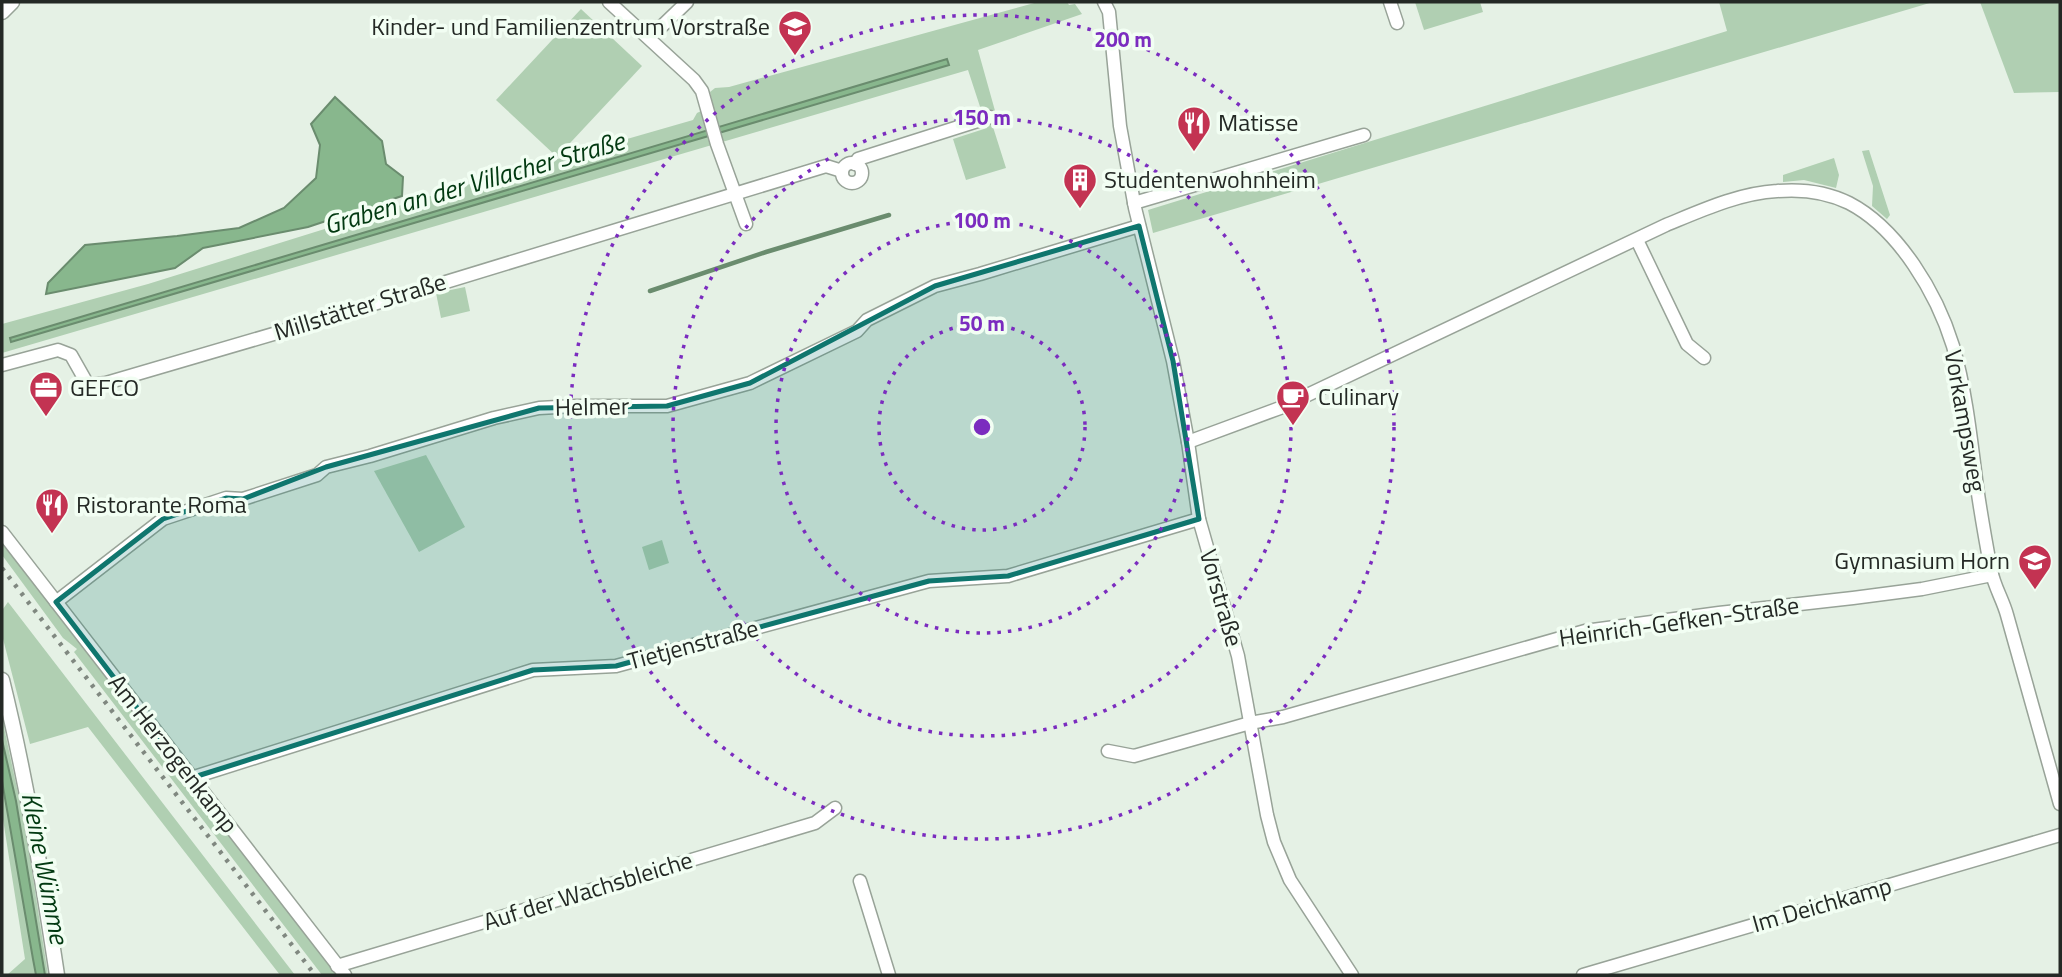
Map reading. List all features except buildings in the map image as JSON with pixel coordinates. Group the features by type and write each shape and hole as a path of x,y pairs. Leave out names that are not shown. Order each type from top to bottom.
{"street":[{"path":"2,12 12,2"},
{"path":"608,2 694,80 702,91 710,124 746,224"},
{"path":"647,36 660,28 687,2"},
{"name":"Vorstraße","path":"1104,2 1109,12 1120,125 1134,203 1173,361 1199,519 1238,656 1273,842 1290,880 1352,975"},
{"path":"1390,2 1397,23"},
{"path":"734,194 826,166 842,171 849,164 855,164 858,159 990,117"},
{"path":"1134,203 1364,135"},
{"name":"Vorkampsweg","path":"1188,442 1280,408 1704,209 1775,191 1802,191 1841,199 1864,211 1887,232 1912,264 1925,285 1952,344 1963,391 1992,575 2007,616 2060,804"},
{"name":"Millstätter Straße","path":"2,365 58,350 71,355 88,385 106,383 734,194"},
{"name":"Helmer","path":"56,602 163,519 226,498 243,499 317,475 326,467 494,418 564,406 667,406 750,383 857,331 867,320 935,286 1139,226"},
{"path":"1637,240 1687,344 1704,358"},
{"name":"Tietjenstraße","path":"191,778 533,670 616,666 929,580 1008,576 1199,519"},
{"name":"Am Herzogenkamp","path":"2,532 341,970"},
{"name":"Heinrich-Gefken-Straße","path":"1108,751 1135,756 1585,631 1853,598 1992,575"},
{"path":"2,680 36,837 57,975"},
{"name":"Auf der Wachsbleiche","path":"341,970 815,823 835,808"},
{"name":"Im Deichkamp","path":"1583,975 2060,835"},
{"path":"860,881 890,975"}],"highlighted area":[{"path":"1139,226 1173,361 1199,519 1008,576 929,581 616,666 533,670 191,778 56,602 163,519 226,498 243,499 326,467 539,408 667,406 750,383 935,286"}],"shaded area":[{"path":"1038,2 1075,4 1082,14 978,50 999,125 993,127 1006,168 966,180 953,139 987,128 968,70 2,353 2,324 148,284 453,189 693,120 697,113 713,105 710,92 715,88 729,87"},
{"path":"1415,2 1480,2 1483,12 1424,30"},
{"path":"1719,2 1933,2 1153,233 1148,210 1727,31"},
{"path":"1980,2 2060,2 2060,92 2014,93"},
{"path":"581,9 642,66 557,157 496,100"},
{"path":"947,59 949,65 11,342 10,338"},
{"path":"335,97 382,141 386,164 403,177 402,196 390,200 393,210 361,219 356,211 308,227 203,248 175,268 46,294 48,283 85,245 239,228 284,208 316,178 320,145 311,124"},
{"path":"1869,150 1890,215 1887,219 1872,206 1873,186 1862,151"},
{"path":"1834,158 1839,175 1836,188 1804,180 1783,182 1783,175"},
{"path":"465,287 470,311 441,318 436,293"},
{"path":"426,455 465,527 419,552 374,471"},
{"path":"2,539 338,975 322,975 74,652 77,649 63,638 2,555"},
{"path":"662,540 669,563 649,570 642,547"},
{"path":"8,602 295,975 280,975 88,727 30,744 2,635 2,614"},
{"path":"2,718 25,826 48,975 7,975 25,959 2,813"},
{"path":"2,740 16,801 45,975 36,975 33,959 2,781"}],"waterway":[{"path":"650,291 889,215"}],"railway":[{"path":"2,568 315,975"}],"place":[{"name":"Kinder- und Familienzentrum Vorstraße","path":"795,57"},
{"name":"Matisse","path":"1194,153"},
{"name":"Studentenwohnheim","path":"1080,210"},
{"name":"GEFCO","path":"46,418"},
{"name":"Culinary","path":"1293,427"},
{"name":"Ristorante Roma","path":"52,535"},
{"name":"Gymnasium Horn","path":"2035,591"}],"water label":[{"name":"Graben an der Villacher Straße","path":"474,183"},
{"name":"Kleine Wümme","path":"45,868"}]}
